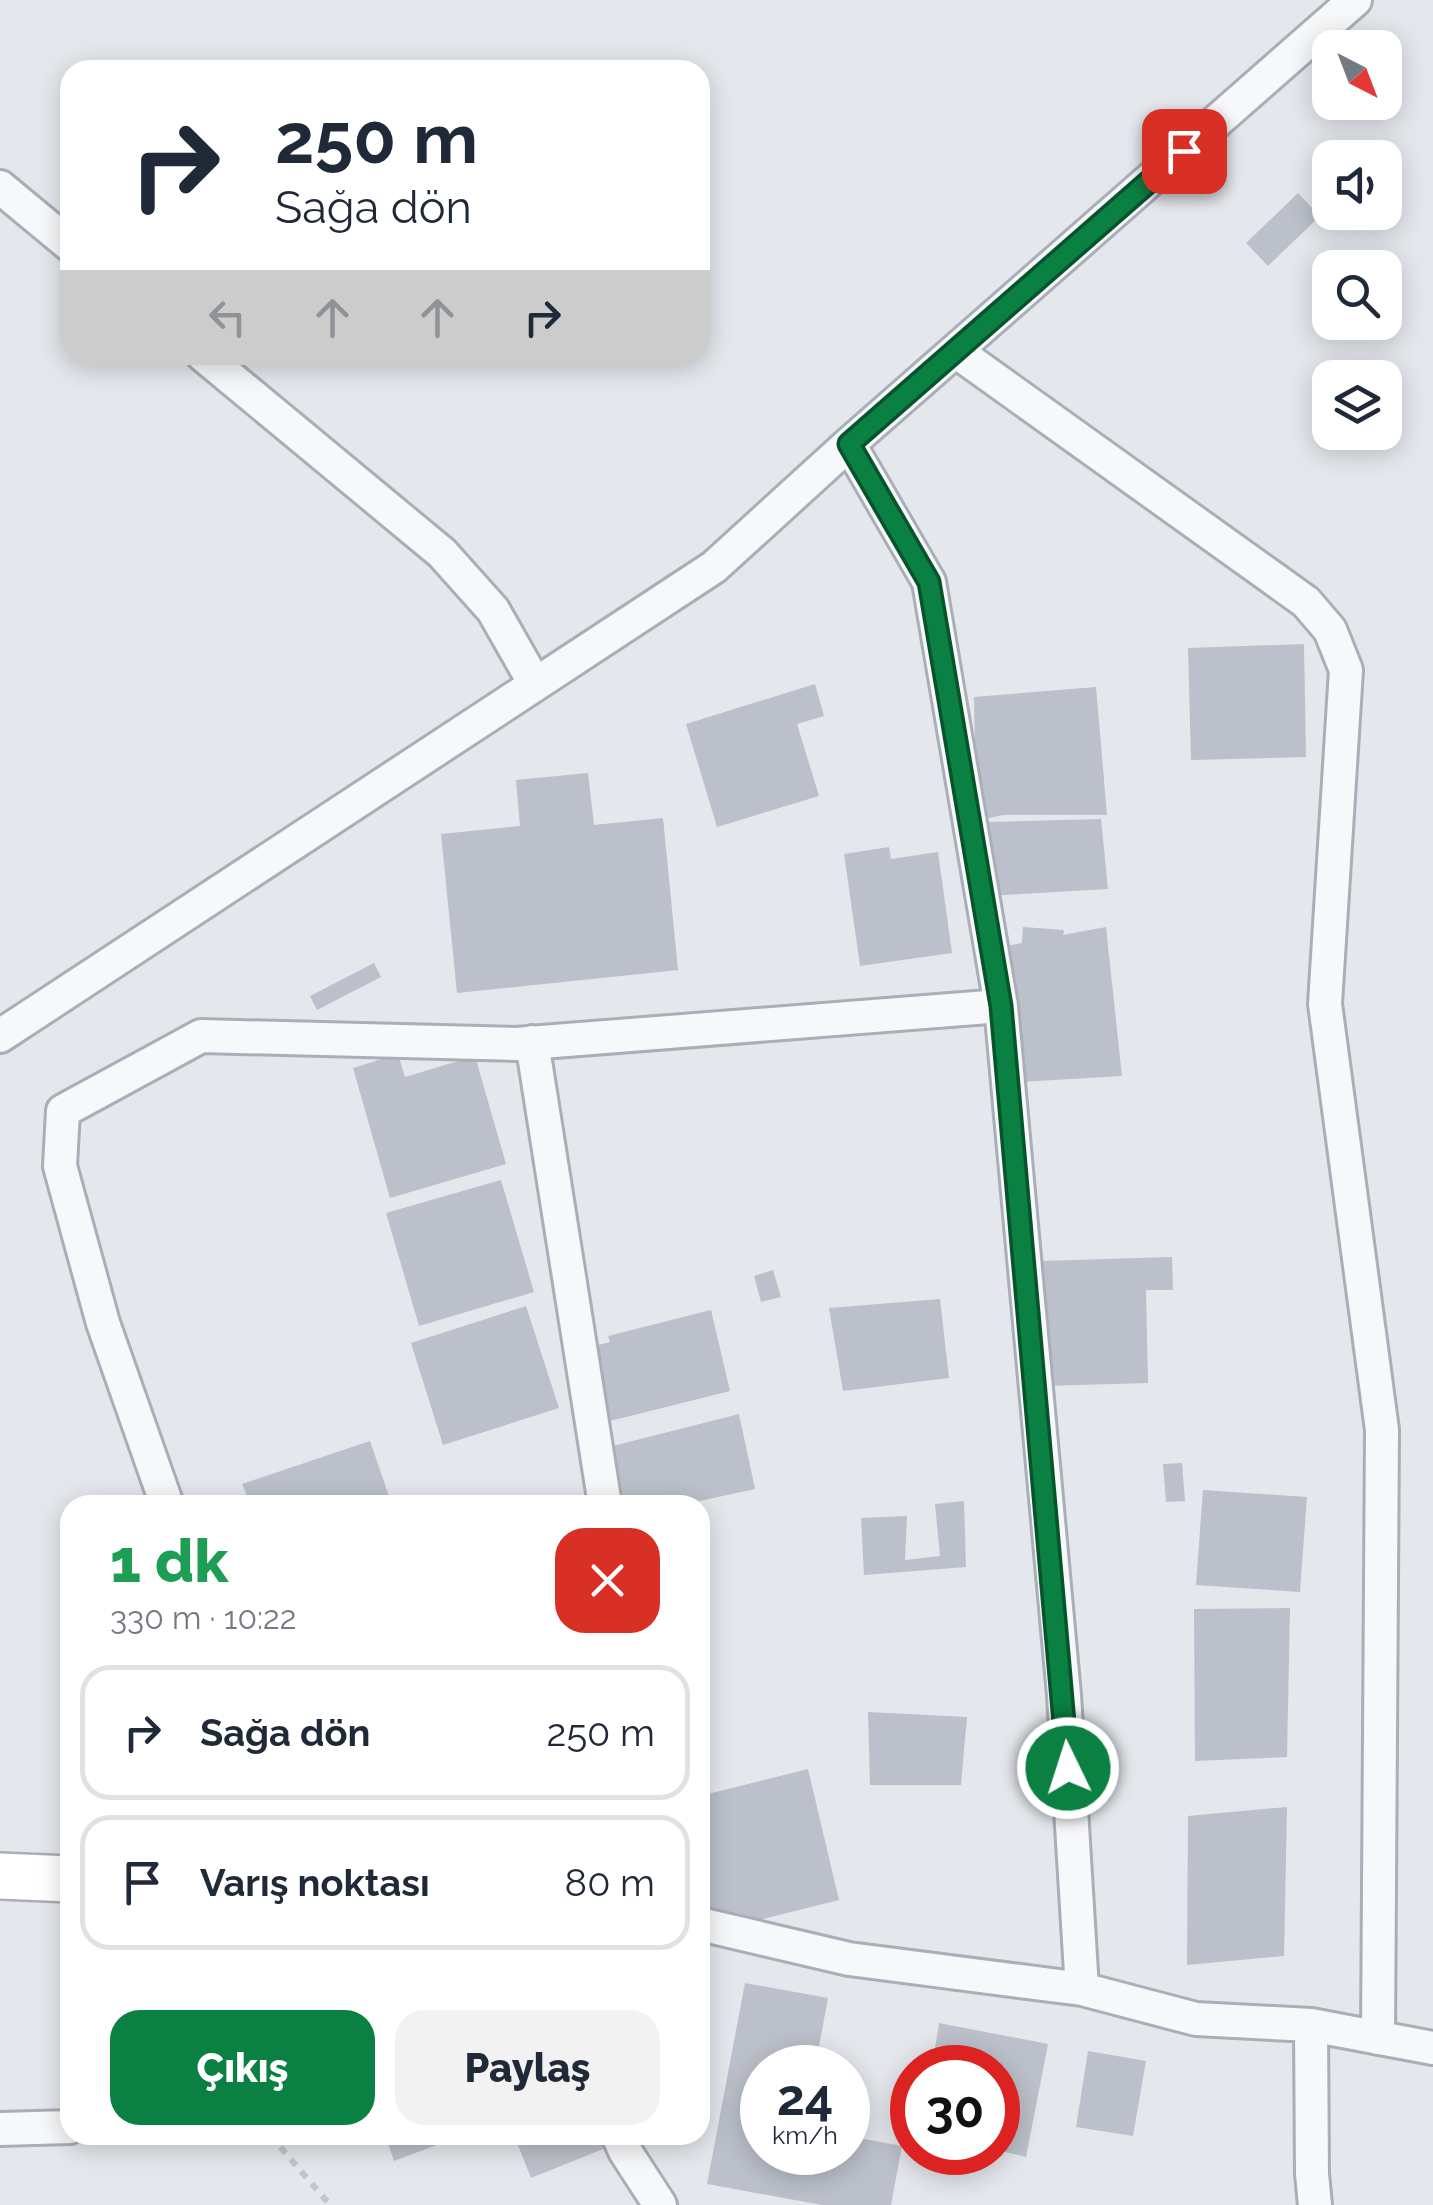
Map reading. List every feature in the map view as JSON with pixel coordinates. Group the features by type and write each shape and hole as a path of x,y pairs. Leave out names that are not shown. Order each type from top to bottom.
{"street":[{"path":"0,1036 714,567 1354,0"},
{"path":"0,187 60,237"},
{"path":"956,352 1306,602 1330,630 1346,670 1325,1004 1382,1430 1378,2038"},
{"path":"215,365 442,553 493,610 535,684"},
{"path":"849,444 929,582 1001,1006 1064,1695 1082,1989"},
{"path":"163,1495 103,1323 60,1166 63,1110 201,1036 532,1042 1001,1006"},
{"path":"532,1042 603,1495"},
{"path":"0,1876 60,1879"},
{"path":"710,1926 849,1960 1082,1989 1196,2019 1311,2025 1433,2048"},
{"path":"1311,2025 1315,2205"},
{"path":"0,2129 60,2126"},
{"path":"622,2145 660,2205"}],"path":[{"path":"279,2145 330,2205"}],"building":[{"path":"1298,193 1312,208 1312,224 1268,266 1246,243"},
{"path":"1304,644 1306,757 1191,760 1188,648"},
{"path":"815,684 824,716 797,724 819,796 717,827 686,724"},
{"path":"1096,687 1107,815 1003,815 976,821 974,697"},
{"path":"588,773 594,825 663,818 678,970 457,993 441,834 520,826 516,780"},
{"path":"1101,819 1108,889 988,896 984,822"},
{"path":"889,847 891,859 938,852 952,953 860,966 844,854"},
{"path":"1023,927 1064,930 1063,935 1106,927 1122,1076 1020,1082 997,948 1022,943"},
{"path":"374,963 381,977 317,1010 310,996"},
{"path":"398,1054 405,1077 475,1056 506,1164 390,1198 353,1068"},
{"path":"501,1180 534,1292 419,1326 386,1213"},
{"path":"1172,1257 1173,1290 1146,1290 1148,1383 1043,1386 1040,1261"},
{"path":"773,1270 781,1297 761,1302 754,1276"},
{"path":"940,1299 949,1378 843,1391 829,1308"},
{"path":"526,1306 559,1408 443,1445 411,1343"},
{"path":"711,1310 730,1391 598,1424 579,1350 610,1342 608,1336"},
{"path":"739,1414 755,1489 710,1499 710,1495 618,1495 605,1448"},
{"path":"370,1441 389,1495 247,1495 242,1484"},
{"path":"1182,1463 1185,1501 1166,1502 1163,1464"},
{"path":"1203,1490 1307,1497 1300,1592 1196,1585"},
{"path":"964,1501 966,1567 864,1575 861,1518 907,1516 905,1560 940,1556 935,1504"},
{"path":"1290,1608 1287,1757 1195,1761 1194,1609"},
{"path":"868,1712 967,1717 961,1785 870,1785"},
{"path":"808,1769 839,1900 710,1932 710,1794"},
{"path":"1287,1807 1284,1956 1187,1965 1188,1816"},
{"path":"745,1983 828,1998 819,2045 740,2045 740,2175 870,2175 870,2140 890,2144 890,2175 897,2175 891,2205 822,2205 707,2184"},
{"path":"939,2023 1048,2044 1026,2157 1020,2156 1020,2045 936,2045"},
{"path":"1088,2051 1146,2061 1133,2136 1076,2127"},
{"path":"388,2145 436,2145 394,2161"},
{"path":"518,2145 613,2145 531,2178"}],"route":[{"path":"1068,1768 1001,1006 929,582 849,444 1184,151"}]}
